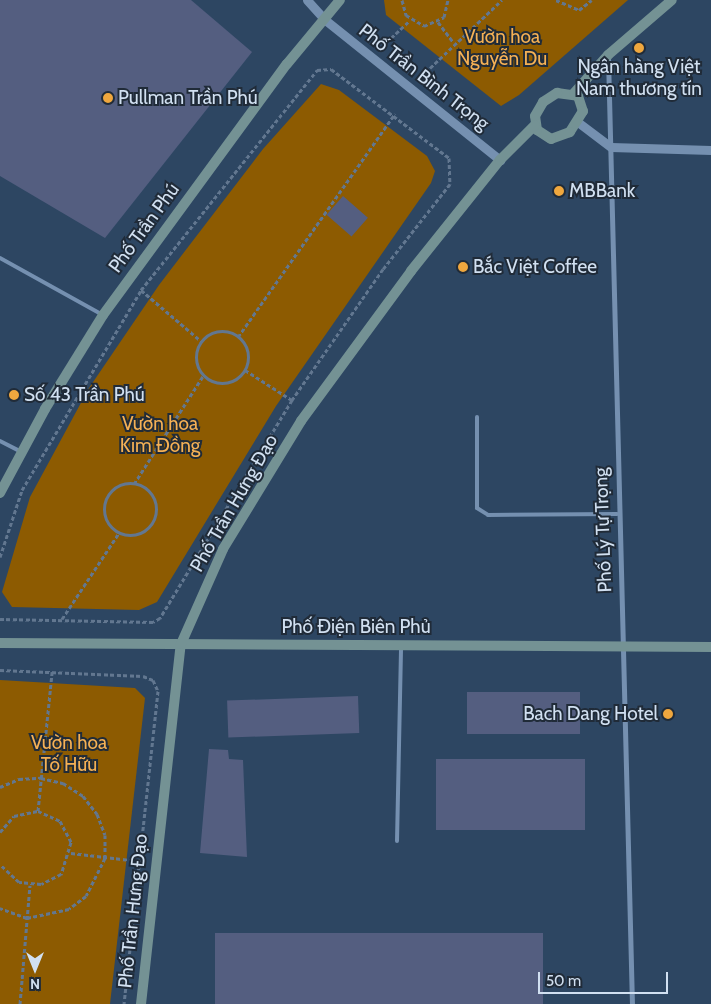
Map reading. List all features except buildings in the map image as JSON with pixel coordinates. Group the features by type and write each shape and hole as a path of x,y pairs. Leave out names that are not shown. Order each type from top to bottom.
{"main road":[{"name":"Phố Trần Phú","path":"0,493 22,452 104,314 340,0"},
{"path":"574,94 608,55 672,0"},
{"path":"564,92 574,94 583,106 579,123 556,139 541,135 535,125 537,111 548,98 564,92"},
{"name":"Phố Trần Hưng Đạo","path":"141,1004 181,644 223,549 301,421 411,270 500,160 535,125"},
{"name":"Phố Điện Biên Phủ","path":"0,643 711,647"}],"street":[{"name":"Phố Trần Bình Trọng","path":"307,0 324,19 500,160"},
{"name":"Phố Lý Tự Trọng","path":"608,55 617,514 632,1004"},
{"path":"579,123 611,147 711,150"}],"lane":[{"path":"0,258 104,314"},
{"path":"477,417 477,508 488,515 617,514"},
{"path":"0,441 22,452"},
{"path":"397,841 401,645"}],"path":[{"path":"402,0 410,20 424,26 438,22 448,0"},
{"path":"430,68 453,42 502,0"},
{"path":"556,0 580,10 592,0"},
{"path":"391,38 410,20"},
{"path":"438,22 453,42"},
{"path":"0,557 22,490 141,290 317,70 331,69 395,114 449,158 450,184 383,269 292,400 160,618 153,622 0,619"},
{"path":"238,337 395,114"},
{"path":"141,290 201,341"},
{"path":"203,376 196,358 201,341 216,332 238,337 247,352 245,370"},
{"path":"245,370 292,400"},
{"path":"203,376 226,382 245,370"},
{"path":"134,484 203,376"},
{"path":"134,484 152,496 156,513 140,534 119,533 106,520 105,501 116,487 134,484"},
{"path":"62,620 119,533"},
{"path":"0,670 144,676 154,680 158,691 124,1004"},
{"path":"38,811 52,672"},
{"path":"0,787 19,779 41,778 64,783 83,796 97,814 104,835 105,858 98,879 75,905 49,917 27,918 0,908"},
{"path":"0,832 14,816 38,811 60,821 71,842 71,854 52,881 30,885 9,876 0,864"},
{"path":"71,854 139,861"},
{"path":"20,1004 30,885"}],"green space":[{"name":"Vườn hoa Nguyễn Du","path":"384,0 628,0 519,95 501,106 386,15"},
{"name":"Vườn hoa Kim Đồng","path":"321,84 339,90 427,156 435,171 431,183 276,406 157,602 139,610 12,607 2,592 30,497 89,388 159,285 263,149"},
{"name":"Vườn hoa Tố Hữu","path":"0,680 135,688 145,698 110,1004 0,1004"}],"place":[{"name":"Ngân hàng Việt Nam thương tín","path":"639,48"},
{"name":"Pullman Trần Phú","path":"108,98"},
{"name":"MBBank","path":"559,191"},
{"name":"Bắc Việt Coffee","path":"463,267"},
{"name":"Số 43 Trần Phú","path":"14,395"},
{"name":"Bach Dang Hotel","path":"668,714"}]}
